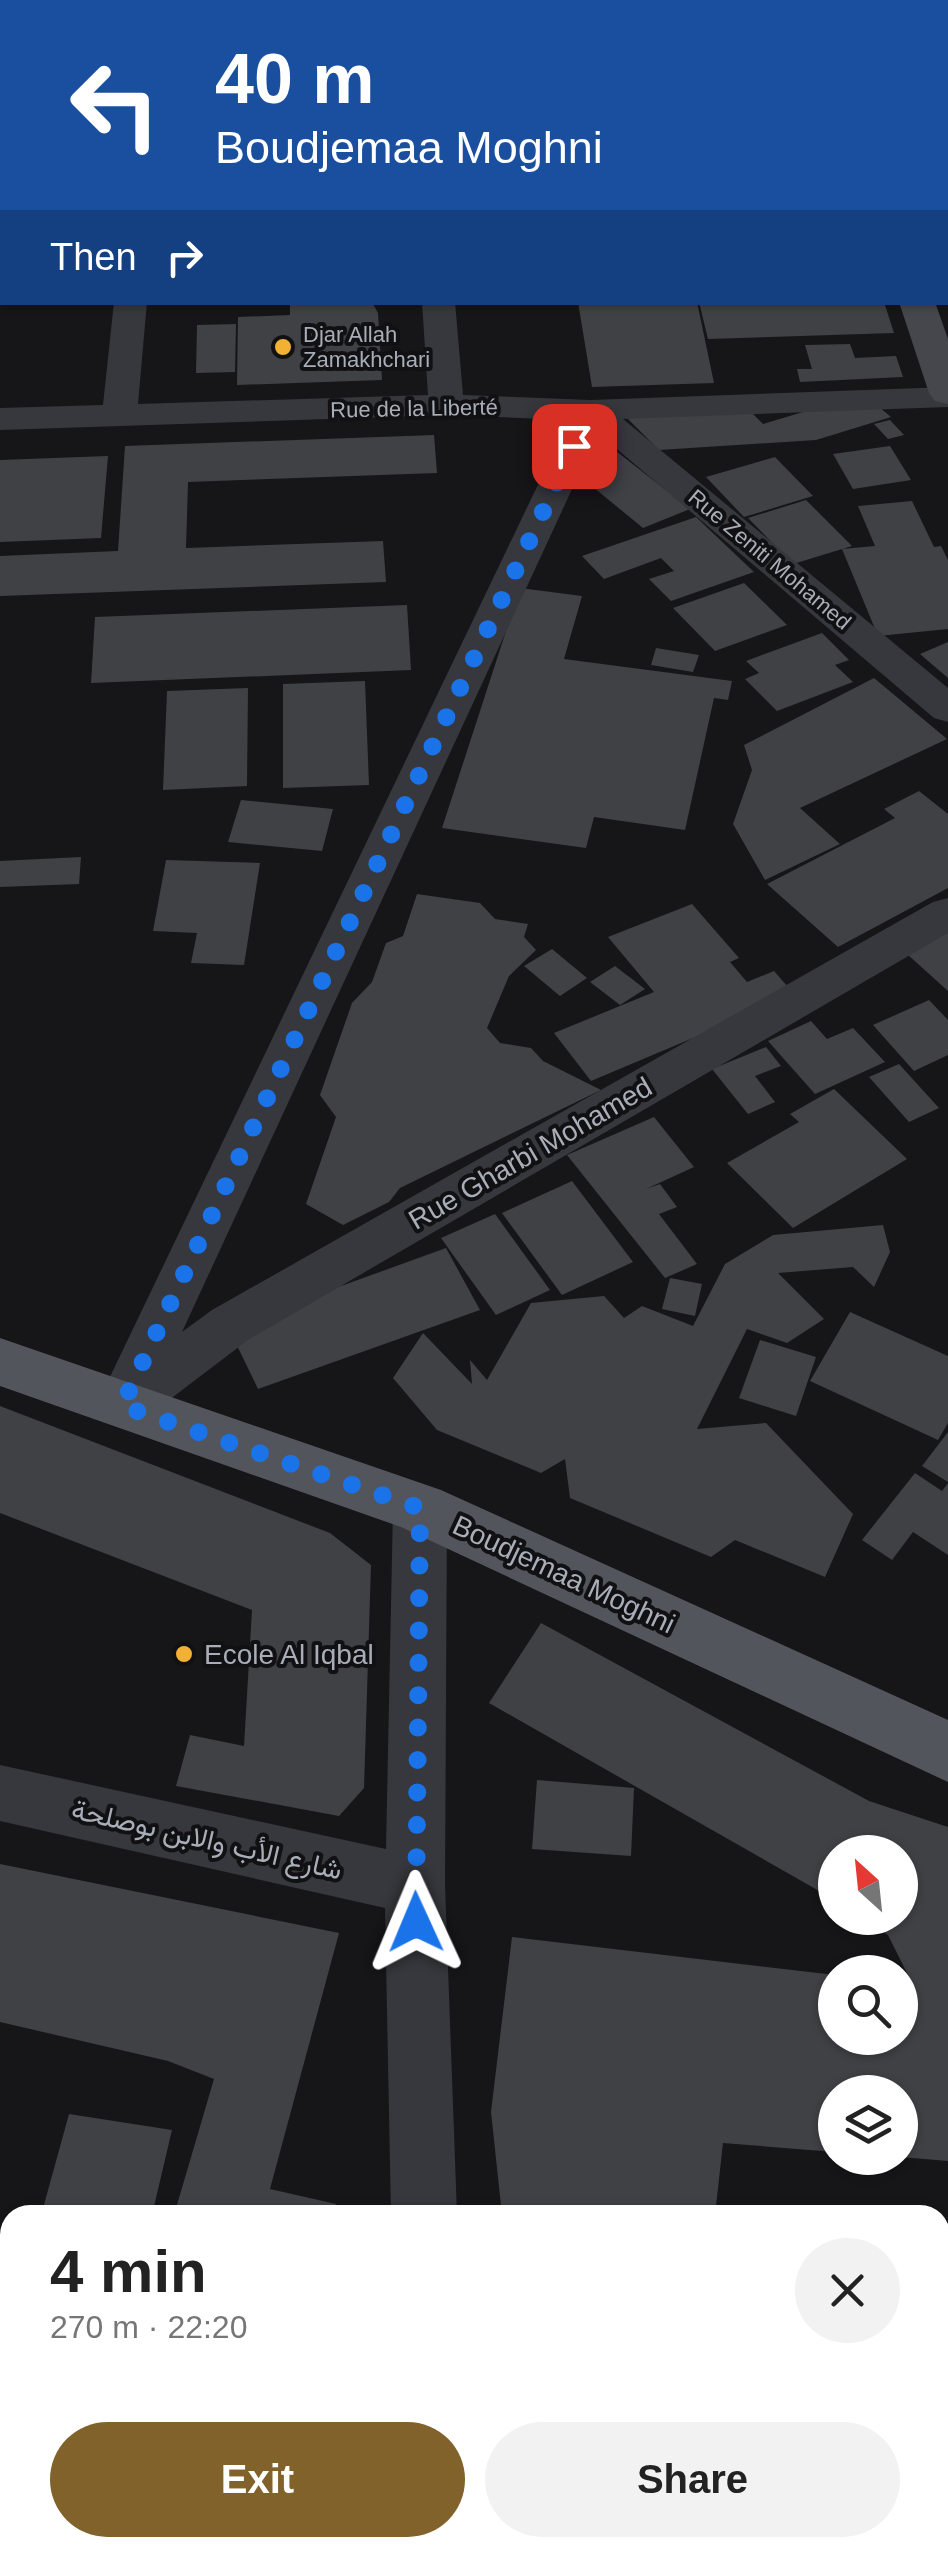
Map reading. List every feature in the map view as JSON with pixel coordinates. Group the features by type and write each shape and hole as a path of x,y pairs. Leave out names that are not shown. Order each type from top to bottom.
{"main road":[{"name":"Boudjemaa Moghni","path":"0,1362 420,1508 948,1752"}],"street":[{"path":"120,416 131,305"},
{"path":"438,305 446,405"},
{"path":"918,305 948,395"},
{"name":"Rue de la Liberté","path":"0,419 446,405 591,410 948,395"},
{"path":"122,1406 591,410"},
{"name":"Rue Zeniti Mohamed","path":"591,410 948,709"},
{"name":"Rue Gharbi Mohamed","path":"122,1406 230,1325 948,913"},
{"path":"420,1508 415,1885 424,2205"},
{"name":"شارع الأب والابن بوصلحة","path":"0,1793 415,1885"}],"building":[{"path":"290,305 374,305 378,313 382,380 237,385 238,317 290,315"},
{"path":"578,305 698,305 714,383 592,387"},
{"path":"700,305 885,305 894,333 708,339"},
{"path":"236,324 235,372 196,373 197,325"},
{"path":"850,344 855,358 896,356 903,377 800,382 797,369 812,369 805,345"},
{"path":"745,406 763,424 803,412 879,407 891,417 816,440 659,450 627,418"},
{"path":"890,420 904,435 888,439 874,424"},
{"path":"434,435 437,473 188,482 186,548 383,541 386,582 0,596 0,556 118,551 125,446"},
{"path":"890,446 911,480 853,489 833,454"},
{"path":"616,451 690,509 643,528 571,469"},
{"path":"108,456 101,538 0,542 0,460"},
{"path":"775,457 813,496 744,517 706,477"},
{"path":"806,500 852,546 793,564 748,518"},
{"path":"912,501 934,547 941,546 948,560 948,629 878,636 842,549 875,546 858,506"},
{"path":"696,517 754,572 671,601 649,579 674,571 661,558 604,579 582,556"},
{"path":"744,583 787,625 715,651 673,608"},
{"path":"520,588 582,596 564,659 732,681 728,700 714,698 685,830 594,817 586,848 442,828"},
{"path":"407,605 411,670 91,683 95,617"},
{"path":"822,633 849,660 835,665 853,682 777,711 745,679 759,673 746,661"},
{"path":"948,642 948,678 920,654"},
{"path":"656,648 699,655 693,672 651,665"},
{"path":"874,678 947,739 800,808 840,844 765,880 733,824 752,770 744,745"},
{"path":"365,681 369,785 283,788 283,684"},
{"path":"248,688 247,786 163,790 167,691"},
{"path":"919,791 948,814 948,888 838,947 767,884 895,818 884,809"},
{"path":"241,800 333,809 322,851 228,842"},
{"path":"81,857 79,884 0,887 0,861"},
{"path":"166,860 260,863 244,965 191,963 197,933 153,931"},
{"path":"417,894 480,903 495,919 528,924 524,937 536,950 509,976 487,1028 500,1043 531,1048 543,1061 601,1090 400,1188 389,1202 343,1225 306,1204 336,1117 320,1095 352,1003 372,982 386,943 403,936"},
{"path":"692,904 739,958 730,962 747,982 774,971 795,995 591,1081 554,1033 654,992 608,937"},
{"path":"948,932 948,991 907,954"},
{"path":"552,949 587,978 560,996 524,966"},
{"path":"615,966 645,989 620,1005 590,982"},
{"path":"929,1000 948,1020 948,1055 914,1071 873,1025"},
{"path":"811,1021 827,1039 853,1028 885,1062 815,1094 768,1041"},
{"path":"766,1047 781,1066 755,1076 775,1102 748,1114 712,1069"},
{"path":"899,1064 939,1108 909,1122 869,1077"},
{"path":"834,1089 907,1159 793,1228 727,1163 799,1122 790,1114"},
{"path":"654,1117 694,1167 646,1189 660,1184 677,1207 659,1214 697,1264 665,1278 567,1155"},
{"path":"572,1181 633,1262 562,1295 502,1213"},
{"path":"495,1214 550,1290 496,1315 441,1238"},
{"path":"883,1225 890,1252 874,1287 853,1267 778,1273 824,1319 787,1343 747,1329 697,1429 766,1423 853,1514 825,1577 735,1540 711,1557 570,1498 565,1459 541,1473 437,1430 393,1378 423,1333 472,1384 470,1360 487,1380 531,1303 604,1296 624,1318 642,1306 693,1326 725,1264 773,1235"},
{"path":"446,1248 480,1310 258,1389 228,1327"},
{"path":"670,1278 702,1284 695,1316 662,1309"},
{"path":"850,1312 948,1356 948,1423 938,1440 810,1381"},
{"path":"760,1340 816,1357 796,1416 739,1398"},
{"path":"0,1406 330,1533 371,1565 364,1788 339,1816 176,1786 190,1735 244,1746 252,1610 0,1513"},
{"path":"948,1432 948,1482 922,1466"},
{"path":"915,1473 942,1491 948,1483 948,1555 913,1532 892,1560 862,1540"},
{"path":"541,1623 869,1801 948,1827 948,2161 918,2158 918,2075 818,2075 818,2151 723,2143 716,2205 501,2205 491,2112 512,1937 818,1973 818,2055 918,2055 918,1955 898,1955 888,1935 918,1935 918,1835 818,1835 818,1890 489,1703"},
{"path":"537,1780 634,1788 631,1856 532,1849"},
{"path":"0,1864 339,1933 270,2189 336,2205 177,2205 214,2079 168,2061 0,2022"},
{"path":"69,2114 172,2130 154,2205 44,2205"}],"place":[{"name":"Djar Allah Zamakhchari","path":"283,347"},
{"name":"Ecole Al Iqbal","path":"184,1654"}],"route":[{"path":"416,1922 420,1508 122,1406 574,446"}]}
